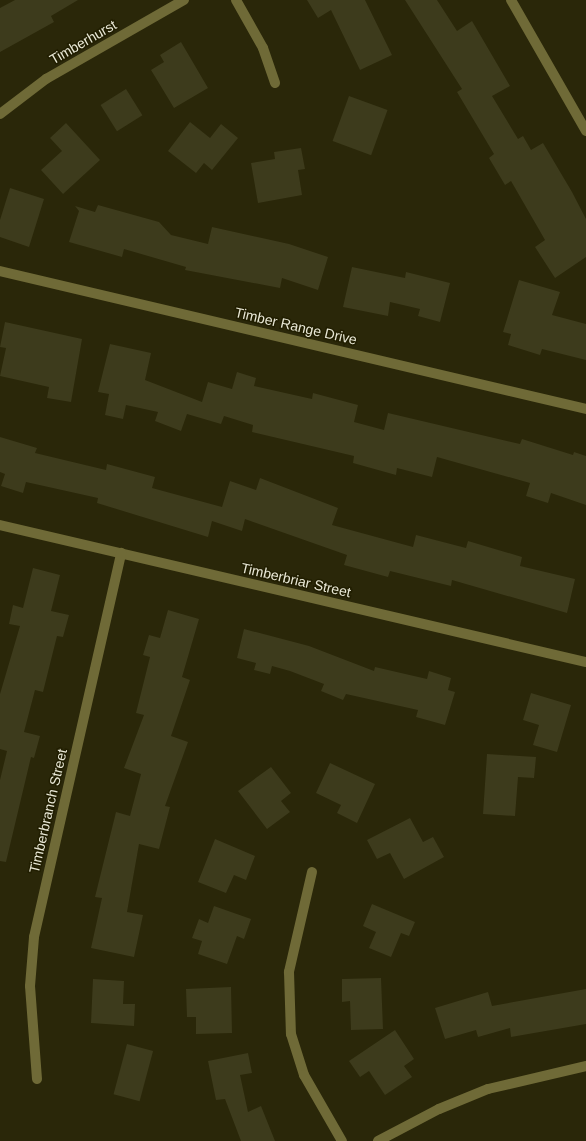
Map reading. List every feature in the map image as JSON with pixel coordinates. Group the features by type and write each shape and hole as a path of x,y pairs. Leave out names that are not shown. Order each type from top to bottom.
{"street":[{"name":"Timberhurst","path":"0,114 46,79 184,0"},
{"path":"236,0 263,48 275,83"},
{"path":"511,0 586,131"},
{"name":"Timber Range Drive","path":"0,271 586,409"},
{"name":"Timberbriar Street","path":"0,525 586,662"},
{"name":"Timberbranch Street","path":"37,1079 30,986 34,937 122,554"},
{"path":"312,872 289,972 291,1034 304,1075 342,1141"},
{"path":"378,1141 438,1109 488,1090 586,1066"}],"building":[{"path":"15,0 78,0 51,16 54,22 0,52 0,8"},
{"path":"307,0 365,0 392,55 360,70 331,10 318,18"},
{"path":"405,0 437,0 457,31 472,21 510,86 492,96 518,139 523,136 531,150 543,143 572,192 586,219 586,257 555,278 535,247 545,240 511,181 505,185 489,158 494,154 457,92 462,89"},
{"path":"181,42 208,88 174,108 151,70 164,62 160,55"},
{"path":"126,89 142,115 117,131 101,105"},
{"path":"349,96 388,110 371,155 333,141"},
{"path":"190,122 210,138 221,124 238,138 212,170 204,163 196,173 168,151"},
{"path":"66,123 100,160 63,194 41,170 62,151 50,138"},
{"path":"301,148 305,169 298,170 302,195 258,203 251,163 275,159 274,152"},
{"path":"10,188 44,199 29,247 0,237 0,220"},
{"path":"98,205 159,222 171,235 208,244 212,227 289,244 328,257 318,290 282,278 280,288 185,270 186,267 124,249 122,257 69,242 79,211 75,206 95,212"},
{"path":"352,267 405,278 406,272 450,283 440,322 418,316 420,309 390,302 388,316 343,307"},
{"path":"519,280 560,292 552,315 586,324 586,360 542,349 540,355 508,345 511,334 503,332"},
{"path":"5,322 82,339 71,402 47,398 49,387 0,376 6,348 0,347"},
{"path":"110,344 151,353 145,380 202,402 208,382 232,389 237,372 256,378 254,386 312,399 313,393 358,405 354,422 384,430 388,413 520,444 522,439 573,455 574,452 586,456 586,505 551,493 548,503 526,496 530,483 437,457 432,477 397,468 396,475 353,463 354,456 252,432 253,425 224,416 221,424 187,414 181,431 155,421 158,412 126,405 123,419 105,415 109,394 98,392"},
{"path":"0,437 37,448 35,453 106,470 107,464 155,477 152,488 222,507 230,481 256,490 260,478 338,508 332,525 413,547 416,535 466,548 468,541 522,557 520,566 575,579 567,613 452,580 451,586 390,571 388,577 344,565 347,555 245,519 242,531 212,521 208,537 97,503 98,498 26,482 23,493 1,486 5,474 0,472"},
{"path":"33,568 60,575 51,611 69,615 63,637 57,636 43,692 35,690 24,732 40,736 34,758 31,757 6,862 0,861 0,780 7,751 0,749 0,694 20,626 9,624 13,605 23,608"},
{"path":"168,610 199,619 182,677 190,680 171,736 188,742 165,806 170,807 159,849 139,844 127,912 143,915 134,957 91,948 102,898 95,897 116,812 130,816 141,774 124,768 144,715 136,713 150,657 143,655 149,635 160,638"},
{"path":"244,629 309,646 374,671 375,667 427,679 429,671 451,678 448,690 455,692 445,725 416,717 418,710 346,694 343,700 321,691 324,684 290,671 272,666 270,674 254,670 256,663 237,658"},
{"path":"531,693 571,705 557,752 533,745 539,725 523,720"},
{"path":"487,754 536,757 534,778 518,777 515,816 483,814"},
{"path":"330,763 375,784 357,823 337,813 341,805 316,793"},
{"path":"271,767 291,793 281,801 290,812 267,829 238,791"},
{"path":"410,818 423,842 433,837 444,857 404,879 390,853 377,859 367,840"},
{"path":"215,839 255,856 246,880 234,875 226,893 198,882"},
{"path":"372,904 415,922 409,936 401,933 391,957 369,948 376,932 363,926"},
{"path":"214,906 251,919 244,939 237,936 227,964 198,954 202,941 192,938 199,919 208,923"},
{"path":"381,978 383,1029 351,1030 350,1001 342,1002 342,979"},
{"path":"93,979 124,981 123,1004 135,1004 134,1026 91,1023"},
{"path":"231,987 232,1033 196,1034 196,1017 187,1017 186,989"},
{"path":"586,989 586,1024 511,1037 510,1028 478,1037 476,1030 445,1039 435,1008 488,992 492,1006"},
{"path":"395,1030 414,1059 404,1066 412,1077 385,1095 369,1071 360,1077 349,1061"},
{"path":"127,1044 153,1051 140,1101 114,1094"},
{"path":"248,1053 252,1073 240,1075 248,1112 261,1106 275,1141 241,1141 225,1099 216,1100 208,1061"}]}
